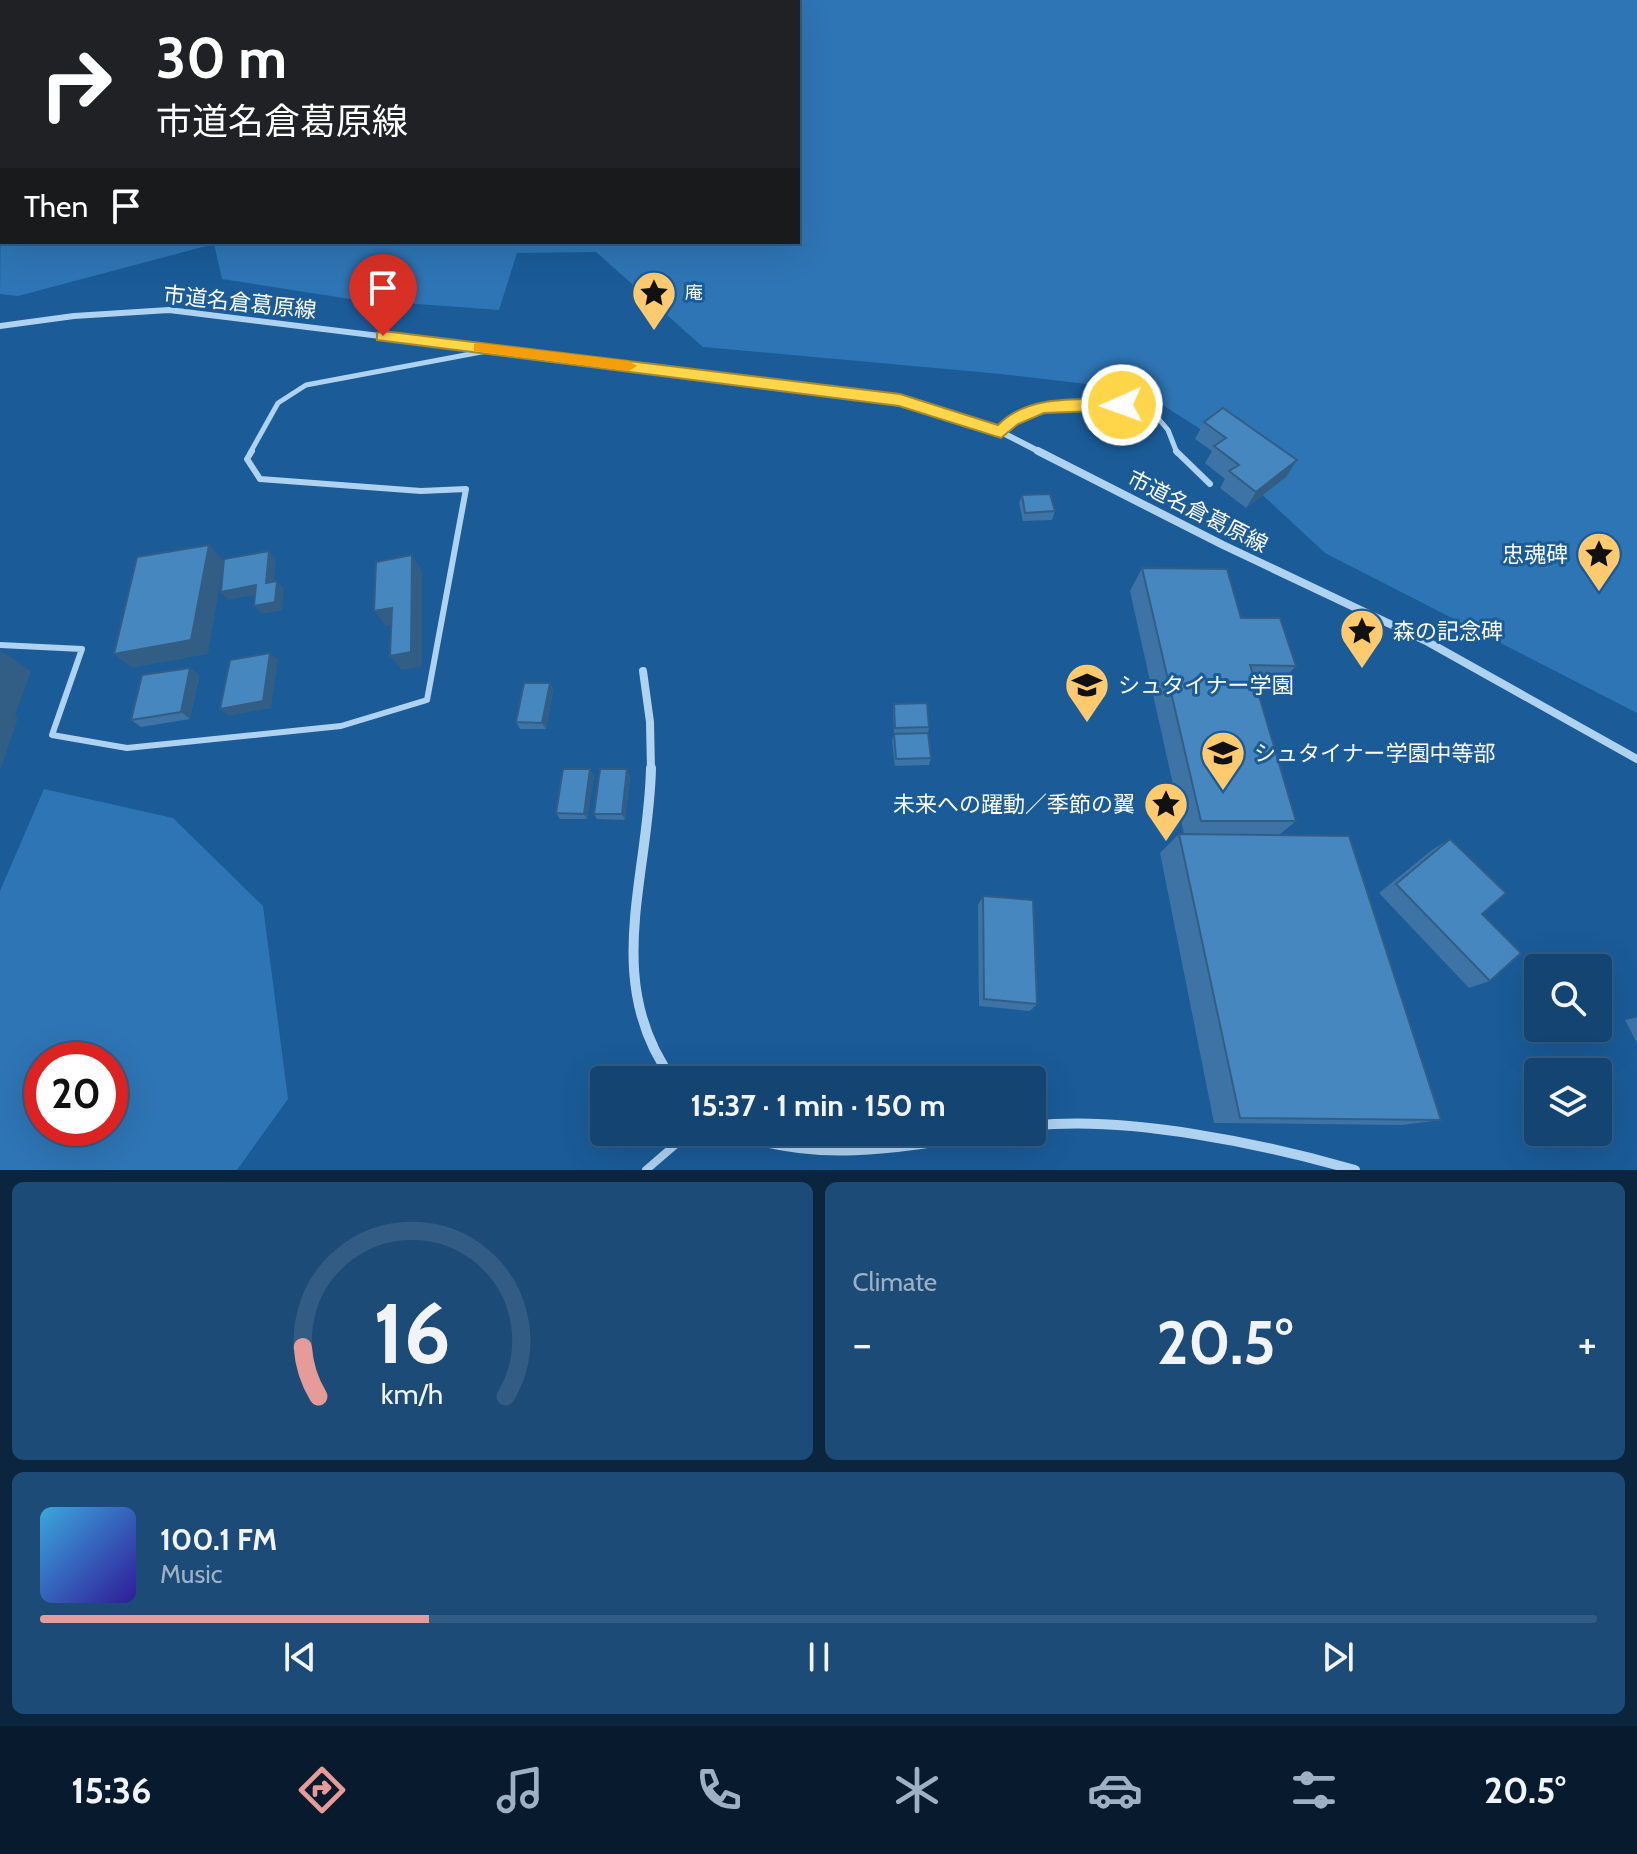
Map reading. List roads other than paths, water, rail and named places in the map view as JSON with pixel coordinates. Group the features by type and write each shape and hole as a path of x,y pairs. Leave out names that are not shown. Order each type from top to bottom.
{"street":[{"name":"市道名倉葛原線","path":"0,326 74,316 169,310 900,400 1001,432 1223,545 1428,642 1637,759"},
{"path":"643,671 649,708 651,775 631,956 637,1005 650,1045 664,1066"},
{"path":"1046,1126 1105,1125 1181,1134 1251,1146 1355,1170"},
{"path":"771,1146 789,1150 868,1154 914,1146"}],"lane":[{"path":"0,645 82,649 52,735 127,748 341,726 427,700 466,489 421,491 260,479 247,459 278,403 306,385 496,350"},
{"path":"1001,432 1013,420 1042,407 1146,404 1168,430 1177,454 1210,484"},
{"path":"646,1170 674,1146"}],"place":[{"name":"庵","path":"654,332"},
{"name":"忠魂碑","path":"1599,593"},
{"name":"森の記念碑","path":"1362,670"},
{"name":"シュタイナー学園","path":"1087,724"},
{"name":"シュタイナー学園中等部","path":"1223,792"},
{"name":"未来への躍動／季節の翼","path":"1166,843"}]}
